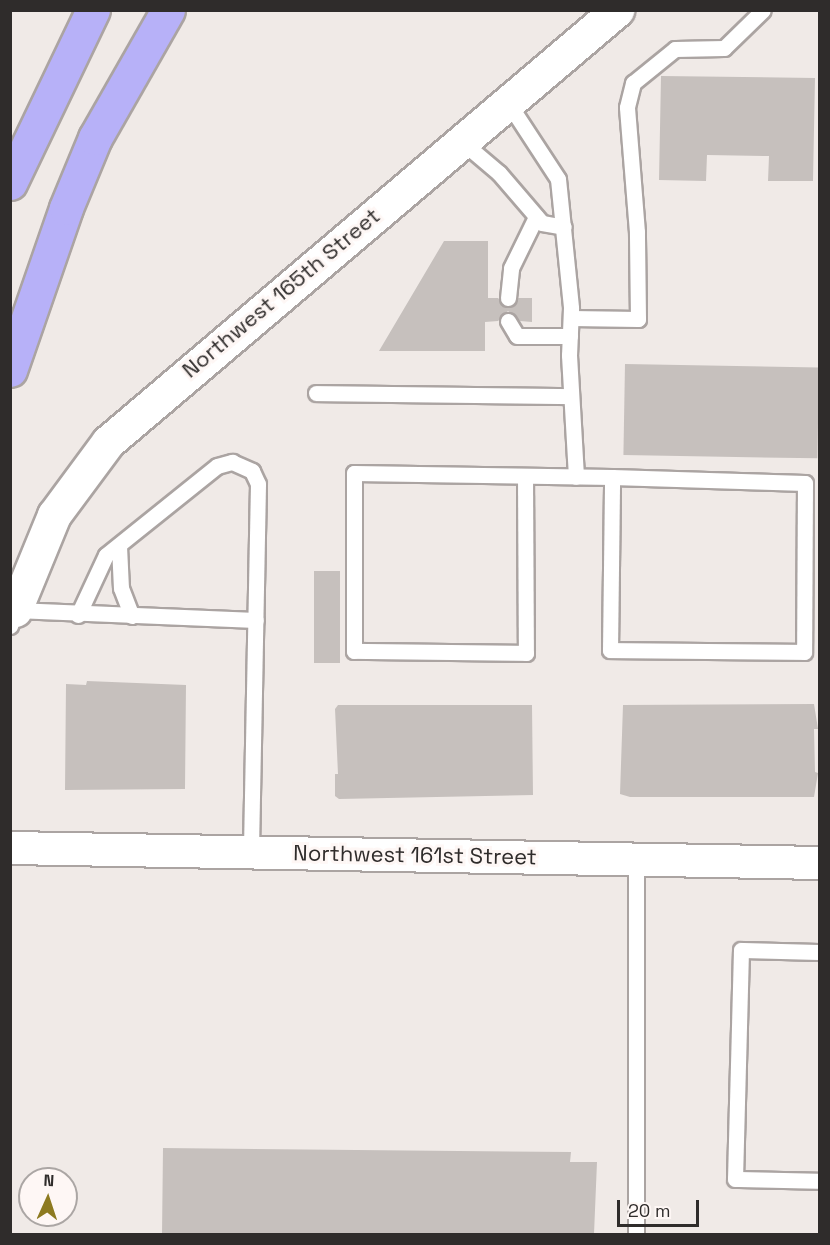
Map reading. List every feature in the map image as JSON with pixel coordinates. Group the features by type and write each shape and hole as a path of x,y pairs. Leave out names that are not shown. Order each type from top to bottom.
{"highway":[{"path":"10,183 93,10"},
{"path":"10,370 66,208 95,138 168,10"}],"street":[{"name":"Northwest 165th Street","path":"13,618 54,515 108,442 460,140 617,10"},
{"name":"Northwest 161st Street","path":"10,848 819,863"}],"lane":[{"path":"571,318 638,319 638,232 627,107 633,83 675,49 724,48 763,10"},
{"path":"507,101 558,179 571,318 571,396 576,477"},
{"path":"460,140 499,173 536,218 542,223 564,227"},
{"path":"508,298 511,268 536,218"},
{"path":"508,321 517,336 570,336"},
{"path":"316,393 571,396"},
{"path":"78,615 106,555 217,466 232,462 246,466 258,484 250,852"},
{"path":"525,476 526,653 354,651 354,473 612,477 805,483 804,652 610,650 612,477"},
{"path":"119,546 121,588 132,616"},
{"path":"13,618 78,615 256,620"},
{"path":"636,858 636,1234"},
{"path":"819,952 741,950 735,1179 819,1181"}],"building":[{"path":"661,76 815,78 813,181 768,181 769,156 707,155 706,181 659,180"},
{"path":"444,241 488,241 488,298 498,298 508,308 518,298 532,298 532,322 520,321 508,311 498,321 485,322 485,351 379,351"},
{"path":"625,364 819,367 817,458 623,455"},
{"path":"314,571 340,571 340,663 314,663"},
{"path":"87,681 186,685 185,789 65,790 66,684 86,685"},
{"path":"814,704 818,729 814,729 815,772 818,773 814,797 630,797 620,794 623,705"},
{"path":"338,705 532,705 533,795 339,799 335,796 335,774 338,774 335,709"},
{"path":"163,1148 571,1152 570,1162 597,1162 594,1234 162,1234"}]}
